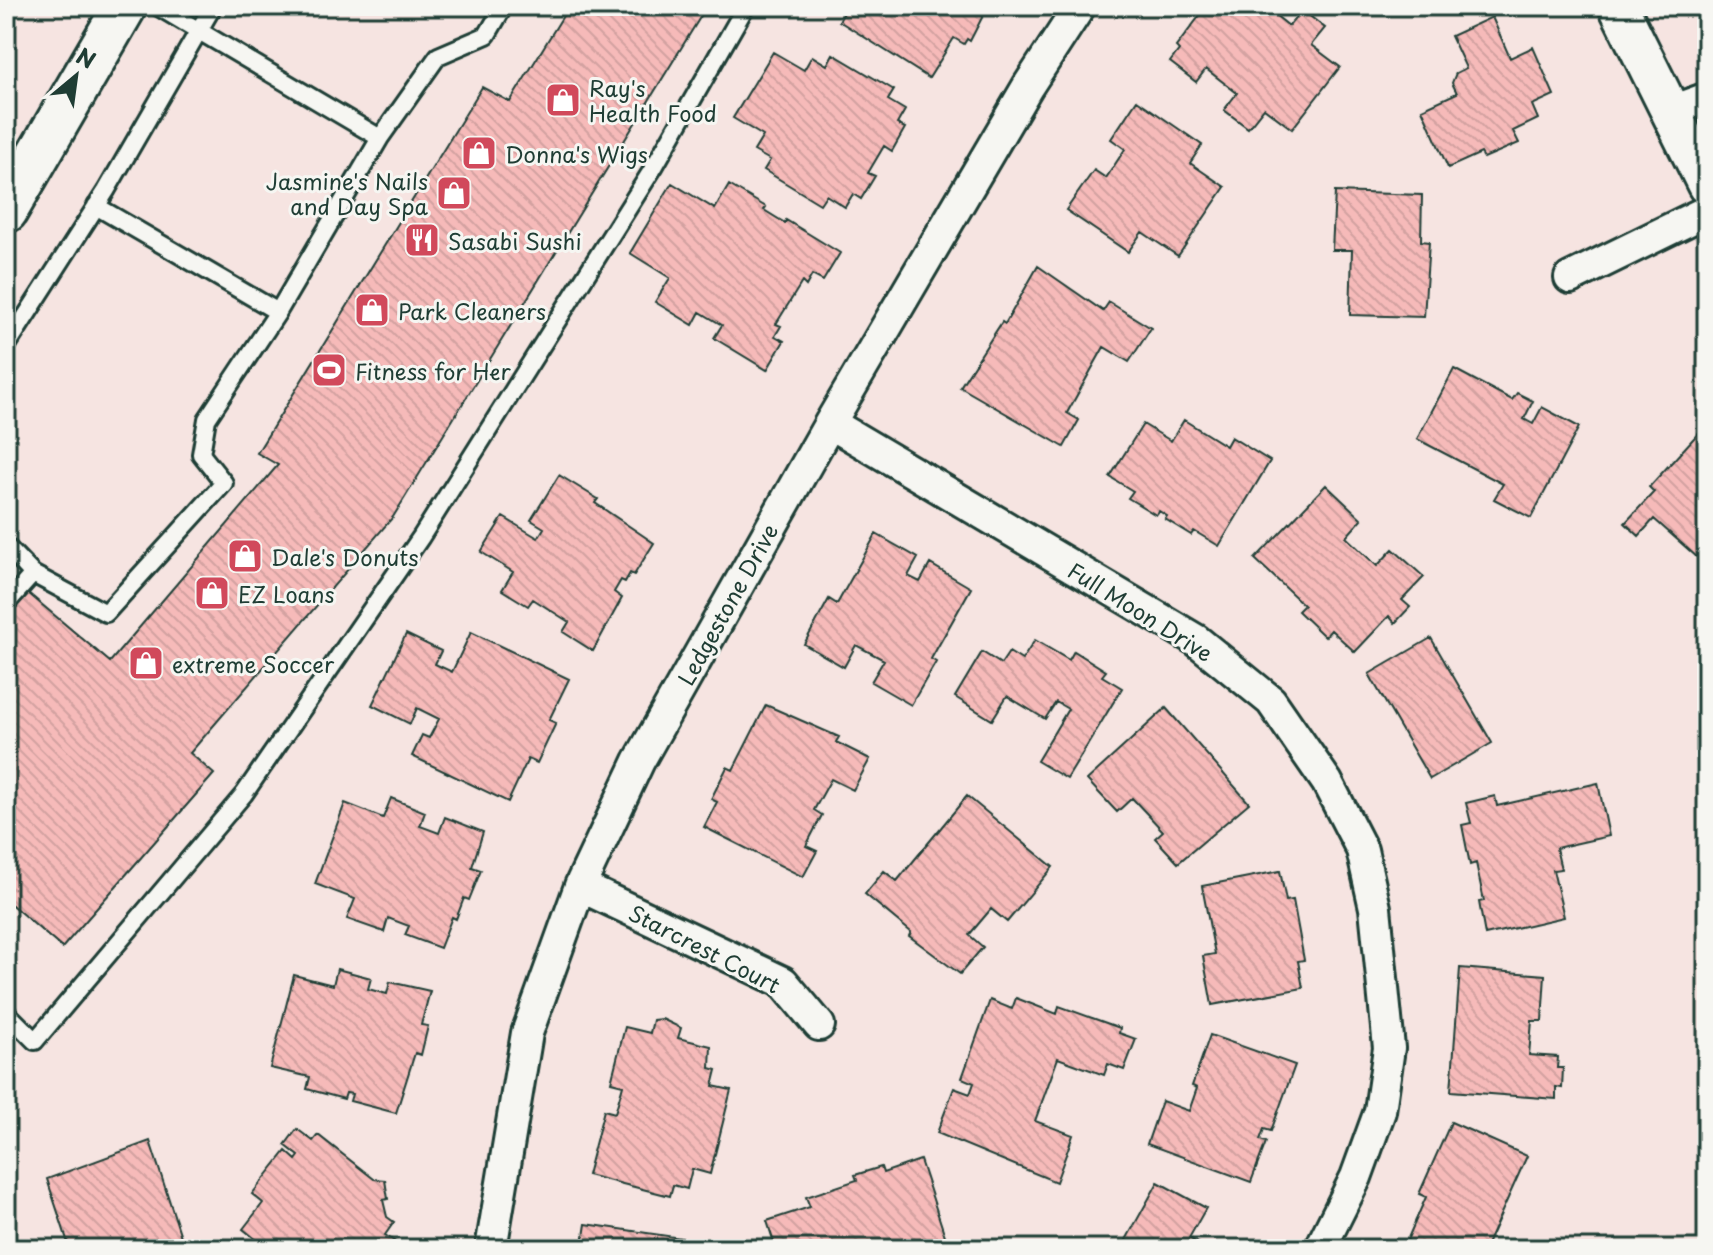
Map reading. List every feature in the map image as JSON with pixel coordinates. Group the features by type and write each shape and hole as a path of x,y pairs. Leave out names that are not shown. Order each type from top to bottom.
{"main road":[{"path":"6,211 125,6"}],"street":[{"name":"Ledgestone Drive","path":"491,1249 527,1033 580,886 639,761 830,423 1028,86 1080,6"},
{"path":"1618,6 1707,185"},
{"path":"1671,111 1707,98"},
{"path":"1570,278 1707,211"},
{"name":"Full Moon Drive","path":"830,423 1196,640 1271,701 1327,782 1362,850 1375,908 1389,1048 1380,1111 1356,1177 1320,1249"},
{"name":"Starcrest Court","path":"580,886 783,982 819,1025"}],"lane":[{"path":"157,6 380,138"},
{"path":"6,347 96,206 213,6"},
{"path":"6,546 33,574 106,613 224,483 201,454 207,419 278,312 380,138 438,56 487,35 504,6"},
{"path":"6,1012 35,1041 244,794 421,537 654,167 746,6"},
{"path":"96,206 278,312"},
{"path":"6,604 33,574"}],"building":[{"path":"569,6 707,6 393,517 190,753 214,774 62,948 6,900 6,618 28,593 110,662 278,465 257,453 482,87 510,102"},
{"path":"848,6 988,6 970,41 967,39 964,44 954,38 929,78 839,21"},
{"path":"1217,6 1264,6 1289,26 1302,10 1325,28 1311,45 1340,67 1292,129 1264,108 1248,128 1224,110 1237,93 1206,69 1196,82 1170,62 1179,50 1176,47 1204,10 1210,15"},
{"path":"1492,17 1510,58 1533,47 1554,95 1532,105 1538,119 1513,131 1519,143 1484,158 1481,153 1448,168 1422,109 1457,93 1452,83 1456,73 1466,68 1451,36"},
{"path":"773,52 804,70 812,56 827,65 833,54 894,90 888,100 905,110 897,124 905,128 892,151 884,146 868,173 875,176 861,199 853,194 845,207 826,195 820,204 764,170 770,160 754,151 763,136 733,118"},
{"path":"1137,100 1202,145 1190,163 1225,187 1178,256 1142,232 1128,252 1066,210 1094,170 1106,178 1125,149 1111,139"},
{"path":"672,183 715,209 729,185 766,207 764,210 785,223 786,220 840,253 823,281 812,275 806,286 802,282 776,324 781,326 775,336 784,341 767,370 714,338 722,325 700,312 693,325 655,302 670,278 630,253"},
{"path":"1335,192 1422,195 1421,241 1429,242 1424,317 1350,315 1352,250 1332,250"},
{"path":"1038,266 1103,311 1109,302 1151,328 1129,362 1104,347 1067,413 1079,420 1064,447 960,387 1002,322 1005,324"},
{"path":"1454,369 1512,400 1517,393 1533,401 1524,419 1533,424 1542,407 1579,427 1531,518 1494,499 1503,484 1417,439"},
{"path":"1184,420 1226,446 1231,437 1270,461 1219,546 1194,531 1191,535 1165,519 1167,516 1159,511 1156,515 1128,498 1133,491 1110,477 1143,424 1171,441"},
{"path":"1704,427 1707,430 1707,566 1654,519 1639,536 1625,523 1654,492 1649,487"},
{"path":"559,475 598,499 595,503 654,543 634,575 630,573 625,582 621,580 614,592 622,598 593,651 563,632 569,622 533,599 528,606 502,590 513,572 481,552 503,517 538,538 544,528 531,520"},
{"path":"1326,485 1362,519 1346,537 1377,566 1393,549 1424,577 1402,600 1410,607 1395,623 1389,616 1355,652 1331,630 1325,637 1298,611 1304,605 1255,559"},
{"path":"876,534 918,558 908,576 920,582 930,564 971,588 931,659 936,662 911,705 871,682 884,660 856,645 844,667 804,644 829,599 837,604"},
{"path":"471,632 569,679 549,720 556,723 537,763 528,759 508,802 412,756 422,735 429,738 439,719 417,708 410,724 372,705 406,634 441,651 435,664 452,672"},
{"path":"1431,638 1492,743 1430,779 1369,674"},
{"path":"1035,640 1069,660 1074,651 1106,671 1102,676 1122,688 1067,779 1037,761 1068,709 1056,702 1045,719 1007,696 992,720 955,697 982,652 1001,664 1009,652 1022,660"},
{"path":"766,705 839,737 836,742 870,759 853,790 831,779 814,810 822,815 806,846 817,851 803,877 704,827 717,802 711,799 727,767 733,770"},
{"path":"1166,708 1249,803 1178,863 1155,838 1163,831 1132,798 1117,812 1087,780"},
{"path":"1598,783 1609,836 1556,848 1561,869 1553,870 1564,917 1485,935 1479,902 1484,901 1476,863 1470,865 1462,825 1471,823 1466,803 1495,796 1497,806"},
{"path":"967,796 1053,867 1007,922 991,909 969,935 983,947 960,974 909,936 911,932 865,894 884,871 897,881"},
{"path":"391,798 425,812 420,826 439,833 445,817 483,832 472,867 481,870 469,900 464,898 456,919 452,917 440,948 405,935 409,926 388,918 384,932 347,919 355,899 315,884 345,803 383,818"},
{"path":"1280,871 1286,901 1293,900 1304,960 1298,961 1303,988 1212,1005 1203,956 1215,954 1202,886"},
{"path":"1460,968 1545,975 1542,1021 1532,1021 1529,1055 1558,1057 1557,1068 1563,1068 1562,1088 1556,1087 1556,1099 1451,1091"},
{"path":"337,969 371,978 368,989 387,994 390,982 430,991 421,1025 428,1026 421,1055 415,1053 396,1113 350,1101 352,1094 346,1093 344,1099 307,1089 310,1077 270,1068 294,975 333,985"},
{"path":"1016,998 1057,1014 1059,1006 1120,1028 1119,1033 1136,1039 1124,1070 1108,1064 1104,1075 1058,1058 1035,1121 1073,1135 1056,1182 937,1133 954,1088 970,1094 974,1083 962,1078 990,1000 1012,1009"},
{"path":"662,1019 681,1028 678,1038 711,1046 710,1068 717,1070 713,1086 731,1090 710,1174 692,1169 687,1189 673,1185 670,1196 587,1175 604,1110 615,1113 623,1085 611,1082 625,1027 650,1033 653,1020"},
{"path":"1210,1035 1295,1065 1271,1131 1264,1129 1260,1140 1266,1142 1251,1182 1147,1144 1162,1101 1189,1111 1197,1088 1192,1086"},
{"path":"1707,1040 1707,1060 1698,1055"},
{"path":"1451,1122 1527,1156 1485,1249 1415,1249 1405,1245 1426,1197 1419,1194"},
{"path":"297,1129 313,1141 318,1135 374,1179 385,1180 388,1199 383,1200 387,1217 394,1222 385,1235 400,1245 396,1249 268,1249 243,1229 263,1203 252,1194 286,1151 296,1160 299,1156 285,1145"},
{"path":"150,1141 185,1249 70,1249 47,1179"},
{"path":"920,1160 947,1242 950,1239 959,1249 776,1249 767,1221 810,1207 806,1197 857,1180 855,1175 881,1167 883,1173"},
{"path":"1158,1182 1206,1208 1189,1238 1209,1249 1121,1249"},
{"path":"586,1224 688,1239 686,1249 582,1249"}],"place":[{"name":"Ray's Health Food","path":"563,100"},
{"name":"Donna's Wigs","path":"479,153"},
{"name":"Jasmine's Nails and Day Spa","path":"454,193"},
{"name":"Sasabi Sushi","path":"422,240"},
{"name":"Park Cleaners","path":"372,310"},
{"name":"Fitness for Her","path":"329,370"},
{"name":"Dale's Donuts","path":"245,556"},
{"name":"EZ Loans","path":"212,593"},
{"name":"extreme Soccer","path":"146,663"}]}
